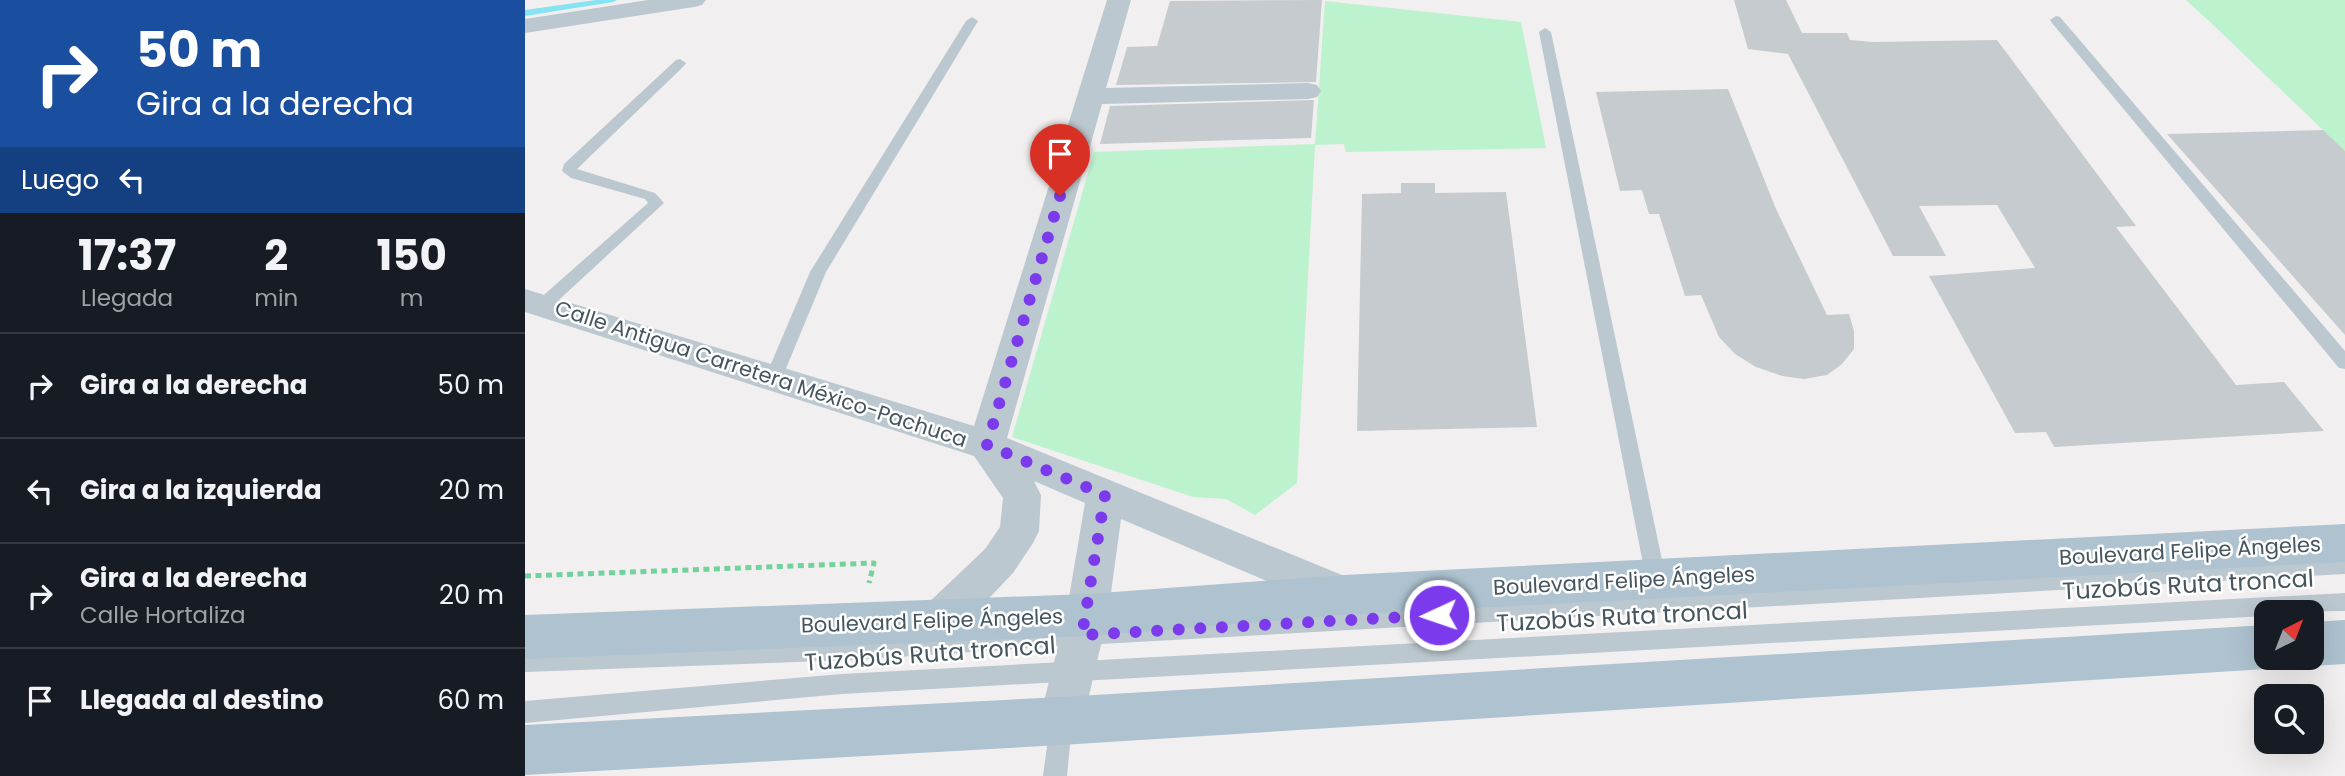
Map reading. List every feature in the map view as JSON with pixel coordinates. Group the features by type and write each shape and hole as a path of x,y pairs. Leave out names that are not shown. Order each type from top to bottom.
{"main road":[{"name":"Boulevard Felipe Ángeles","path":"525,637 941,619 1081,641 1344,595 2345,543"},
{"path":"2324,643 2345,642"},
{"path":"525,750 1061,721 2254,648"}],"street":[{"path":"525,26 694,0"},
{"path":"941,619 999,561 1019,531 1022,495 987,445 1119,0"},
{"path":"1090,96 1308,92"},
{"name":"Calle Antigua Carretera México-Pachuca","path":"534,303 987,445 1344,595"},
{"path":"1061,721 1081,641 1105,495"}],"lane":[{"path":"2056,20 2345,363"},
{"path":"774,378 818,272 972,21"},
{"path":"1545,32 1656,579"},
{"path":"534,303 657,203 650,196 569,171 571,164 680,63"},
{"name":"Tuzobús Ruta troncal","path":"525,662 1081,641 2345,565"},
{"name":"Tuzobús Ruta troncal","path":"525,712 842,684 1081,641 1615,644 2345,602"},
{"path":"1055,776 1061,721"}],"green space":[{"path":"2186,0 2345,0 2345,151 2209,21"},
{"path":"1325,1 1521,22 1546,148 1346,152 1344,144 1315,145 1297,483 1255,515 1226,499 1193,497 1012,437 1094,152 1315,144"}],"building":[{"path":"1322,0 1316,82 1116,85 1127,47 1157,46 1170,1"},
{"path":"1734,0 1786,0 1802,33 1847,33 1850,40 1873,42 1997,40 2136,226 2116,227 2236,385 2284,382 2324,431 2054,447 2046,432 2015,433 1929,276 2035,268 1997,205 1919,206 1946,256 1893,256 1788,54 1748,49"},
{"path":"1728,89 1776,209 1827,315 1849,314 1854,331 1854,349 1842,364 1827,375 1804,379 1782,376 1756,367 1735,354 1719,337 1701,295 1685,296 1659,214 1649,214 1642,190 1620,191 1596,92"},
{"path":"1314,100 1311,138 1100,144 1110,106"},
{"path":"2323,130 2345,151 2345,335 2167,134"},
{"path":"1401,183 1435,183 1435,193 1506,192 1537,427 1357,431 1362,194 1401,193"}],"waterway":[{"path":"525,13 613,0"}],"route":[{"path":"1060,196 987,445 1105,495 1082,635 1439,615"}]}
